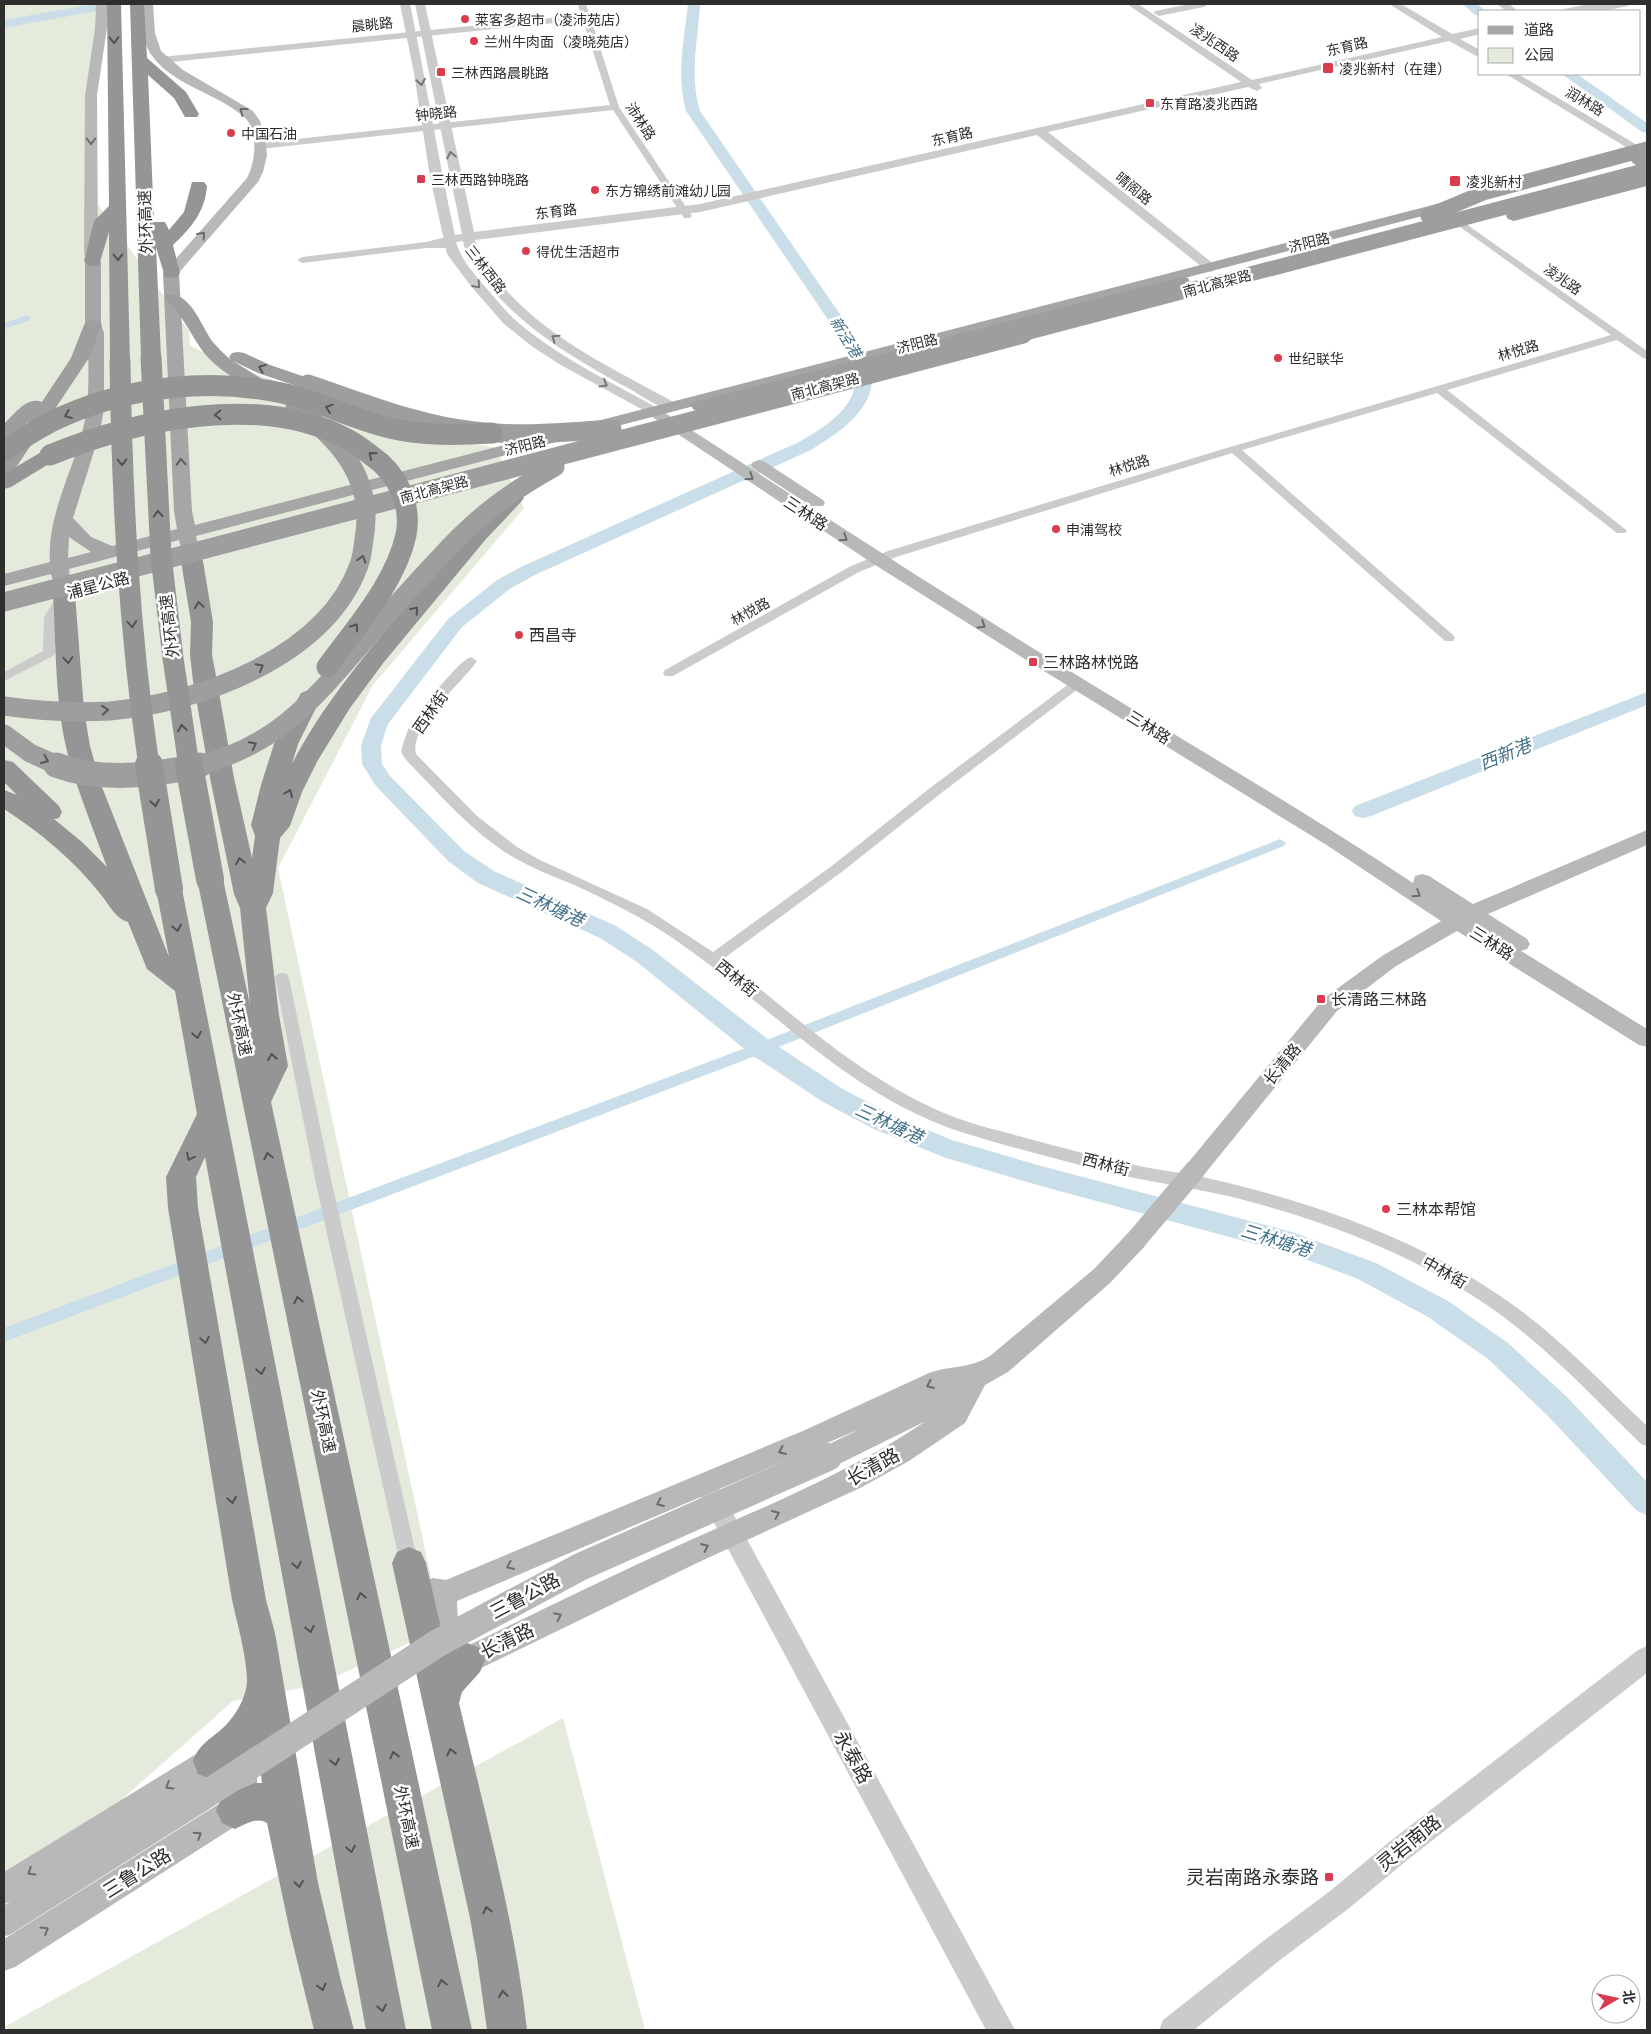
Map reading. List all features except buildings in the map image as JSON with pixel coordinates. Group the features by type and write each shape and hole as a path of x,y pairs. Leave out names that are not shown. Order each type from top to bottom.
{"highway":[{"name":"外环高速","path":"114,4 122,469 128,589 144,728 169,889 386,2030"},
{"name":"外环高速","path":"137,4 149,66 145,216 155,474 164,584 181,720 210,879 452,2030"},
{"path":"149,66 180,95 191,114"},
{"name":"南北高架路","path":"1430,222 1646,153"},
{"name":"南北高架路","path":"4,587 608,436 1430,222 1647,170"},
{"path":"1430,222 1514,216 1647,181"},
{"path":"164,244 190,219 197,202 198,186"},
{"path":"93,261 103,221 117,208"},
{"path":"145,216 158,224 171,272"},
{"path":"4,706 82,712 138,706 187,696 226,683 261,667 298,643 327,618 343,599 359,570 366,540 366,508 360,483 348,458 320,426 295,407 243,376 219,359 208,348 184,307 173,299"},
{"path":"4,468 80,358 93,325"},
{"path":"193,325 229,352 247,362 408,416 452,428 492,433"},
{"path":"4,434 53,388 64,382"},
{"path":"4,468 39,428 91,406 151,392 210,386 242,387 282,393 392,428 427,434 536,433 608,436"},
{"path":"4,468 35,463 81,441 132,426 185,417 238,415 271,417 317,427 355,443 384,465 398,483 407,513 406,534 398,558 384,584 327,667 286,744 267,807 264,825 268,836 260,893 253,908"},
{"path":"4,734 25,751 52,764 76,771 118,775 150,774 183,769 215,761 246,748 275,732 309,704 415,583 465,530 492,506 522,484 608,436"},
{"name":"南北高架路","path":"4,602 608,436"},
{"path":"268,836 277,826 290,792 306,760 342,704 376,657 478,534 516,497 559,464"},
{"path":"181,564 202,622 201,655 213,728 247,894 253,908 265,1015 274,1066 257,1102"},
{"path":"64,594 70,693 78,746 88,782 156,962 188,987"},
{"path":"4,768 91,850 93,868"},
{"path":"8,801 53,831 93,868 109,886 135,925 145,934"},
{"path":"212,1114 181,1177 183,1208 291,1835 311,1943 334,2030"},
{"path":"409,1563 489,1918 499,1967 508,2030"},
{"path":"440,1705 444,1686 453,1671 467,1660"},
{"path":"210,1761 235,1742 251,1724 260,1701 264,1678"},
{"path":"235,1810 255,1802 270,1802 282,1811 291,1835"}],"main road":[{"path":"64,594 58,565 60,525 64,518 94,419 96,393 96,333 93,325 93,261 91,252 91,94 101,28 102,4"},
{"path":"148,4 151,43 157,56 149,66"},
{"path":"64,518 77,536 92,546 110,552 181,564 186,532 171,272 253,179 260,164 260,146 255,122 249,114 170,67 149,66"},
{"name":"济阳路","path":"186,532 672,408 1646,153"},
{"name":"济阳路","path":"181,564 681,430 700,427 1647,177"},
{"name":"三林路","path":"672,408 746,457 782,489"},
{"name":"三林路","path":"654,412 726,461 782,489 1078,683 1339,837 1466,917 1647,1039"},
{"name":"浦星公路","path":"4,580 186,532"},
{"name":"三林路","path":"885,557 1307,818"},
{"name":"浦星公路","path":"4,610 181,564"},
{"name":"长清路","path":"828,1457 920,1412 978,1375 999,1364 1102,1276 1197,1176 1330,1004 1389,961 1424,939 1466,917 1647,838"},
{"name":"三林路","path":"1466,917 1561,971 1647,1024"},
{"name":"长清路","path":"978,1375 956,1415 900,1453 851,1480 467,1660 454,1654 445,1633 442,1607 446,1593 814,1438 938,1381 978,1375"},
{"name":"三鲁公路","path":"4,1922 196,1801 438,1643 580,1567 828,1457"},
{"path":"409,1563 421,1583 435,1592 446,1593"},
{"path":"4,1888 210,1761 229,1761 242,1771 243,1793 235,1810"},
{"name":"三鲁公路","path":"4,1956 235,1810"}],"street":[{"name":"三林西路","path":"404,4 429,128 436,177 453,254 474,282 508,320 535,342 654,412"},
{"name":"三林西路","path":"420,4 472,254 495,286 526,317 557,340 672,408"},
{"name":"沛林路","path":"582,4 615,107 685,213"},
{"name":"凌兆西路","path":"1132,4 1154,14 1259,84"},
{"name":"凌兆西路","path":"1145,4 1154,14"},
{"path":"1154,14 1204,4"},
{"path":"1394,4 1478,54"},
{"path":"1573,10 1602,4"},
{"path":"1597,10 1624,4"},
{"name":"晨眺路","path":"149,66 410,34 586,17"},
{"name":"东育路","path":"1455,40 1478,32"},
{"name":"东育路","path":"302,260 685,213 726,206 1455,40 1478,37"},
{"name":"润林路","path":"1513,75 1646,153"},
{"name":"钟晓路","path":"260,146 615,107"},
{"name":"晴阁路","path":"1042,134 1211,268"},
{"name":"凌兆路","path":"1438,208 1647,356"},
{"name":"林悦路","path":"669,673 855,570 885,557 1234,449 1619,336"},
{"path":"1438,389 1621,531"},
{"path":"1234,449 1449,638"},
{"path":"4,677 49,653 50,617 64,594"},
{"name":"西林街","path":"471,661 432,705 418,727 408,748 411,757 486,830 509,848 524,857 612,897 659,921 713,959 822,1047 878,1087 908,1104 951,1122 1113,1166 1197,1176"},
{"path":"713,959 896,824 924,799 1078,683"},
{"path":"282,978 324,1184 409,1563"},
{"name":"中林街","path":"1197,1176 1338,1223 1439,1268 1502,1307 1535,1332 1647,1438"},
{"name":"永泰路","path":"704,1484 1001,2030"},
{"name":"灵岩南路","path":"1173,2030 1271,1951 1339,1900 1402,1848 1647,1658"}],"green space":[{"path":"4,4 96,4 95,29 85,94 86,188 189,331 190,345 220,362 282,383 393,427 496,448 524,508 373,685 278,868 442,1628 317,1685 233,1701 120,1801 4,1873"},
{"path":"563,1718 645,2030 4,2030 4,2027"}],"waterway":[{"path":"4,24 113,4"},
{"name":"三林塘港","path":"694,4 687,71 687,84 693,111 856,349 864,367 865,380 862,392 856,404 838,424 805,446 530,570 504,584 480,602 455,623 378,723 371,745 372,764 383,781 456,856 486,877 608,932 645,956 761,1048 832,1095 885,1123 946,1148 1041,1176 1292,1243 1367,1271 1438,1309 1498,1351 1557,1406 1647,1502"},
{"path":"1469,4 1478,11"},
{"path":"1570,75 1647,129"},
{"path":"4,326 27,318"},
{"name":"西新港","path":"1363,811 1647,698"},
{"path":"4,1335 761,1048 1280,843"}],"place":[{"name":"莱客多超市（凌沛苑店）","path":"465,19"},
{"name":"兰州牛肉面（凌晓苑店）","path":"474,41"},
{"name":"凌兆新村（在建）","path":"1328,68"},
{"name":"三林西路晨眺路","path":"441,72"},
{"name":"东育路凌兆西路","path":"1150,103"},
{"name":"中国石油","path":"231,133"},
{"name":"三林西路钟晓路","path":"421,179"},
{"name":"凌兆新村","path":"1455,181"},
{"name":"东方锦绣前滩幼儿园","path":"595,190"},
{"name":"得优生活超市","path":"526,251"},
{"name":"世纪联华","path":"1278,358"},
{"name":"申浦驾校","path":"1056,529"},
{"name":"西昌寺","path":"519,635"},
{"name":"三林路林悦路","path":"1033,662"},
{"name":"长清路三林路","path":"1321,999"},
{"name":"三林本帮馆","path":"1386,1209"},
{"name":"灵岩南路永泰路","path":"1329,1877"}],"water label":[{"name":"新泾港","path":"846,337"}]}
